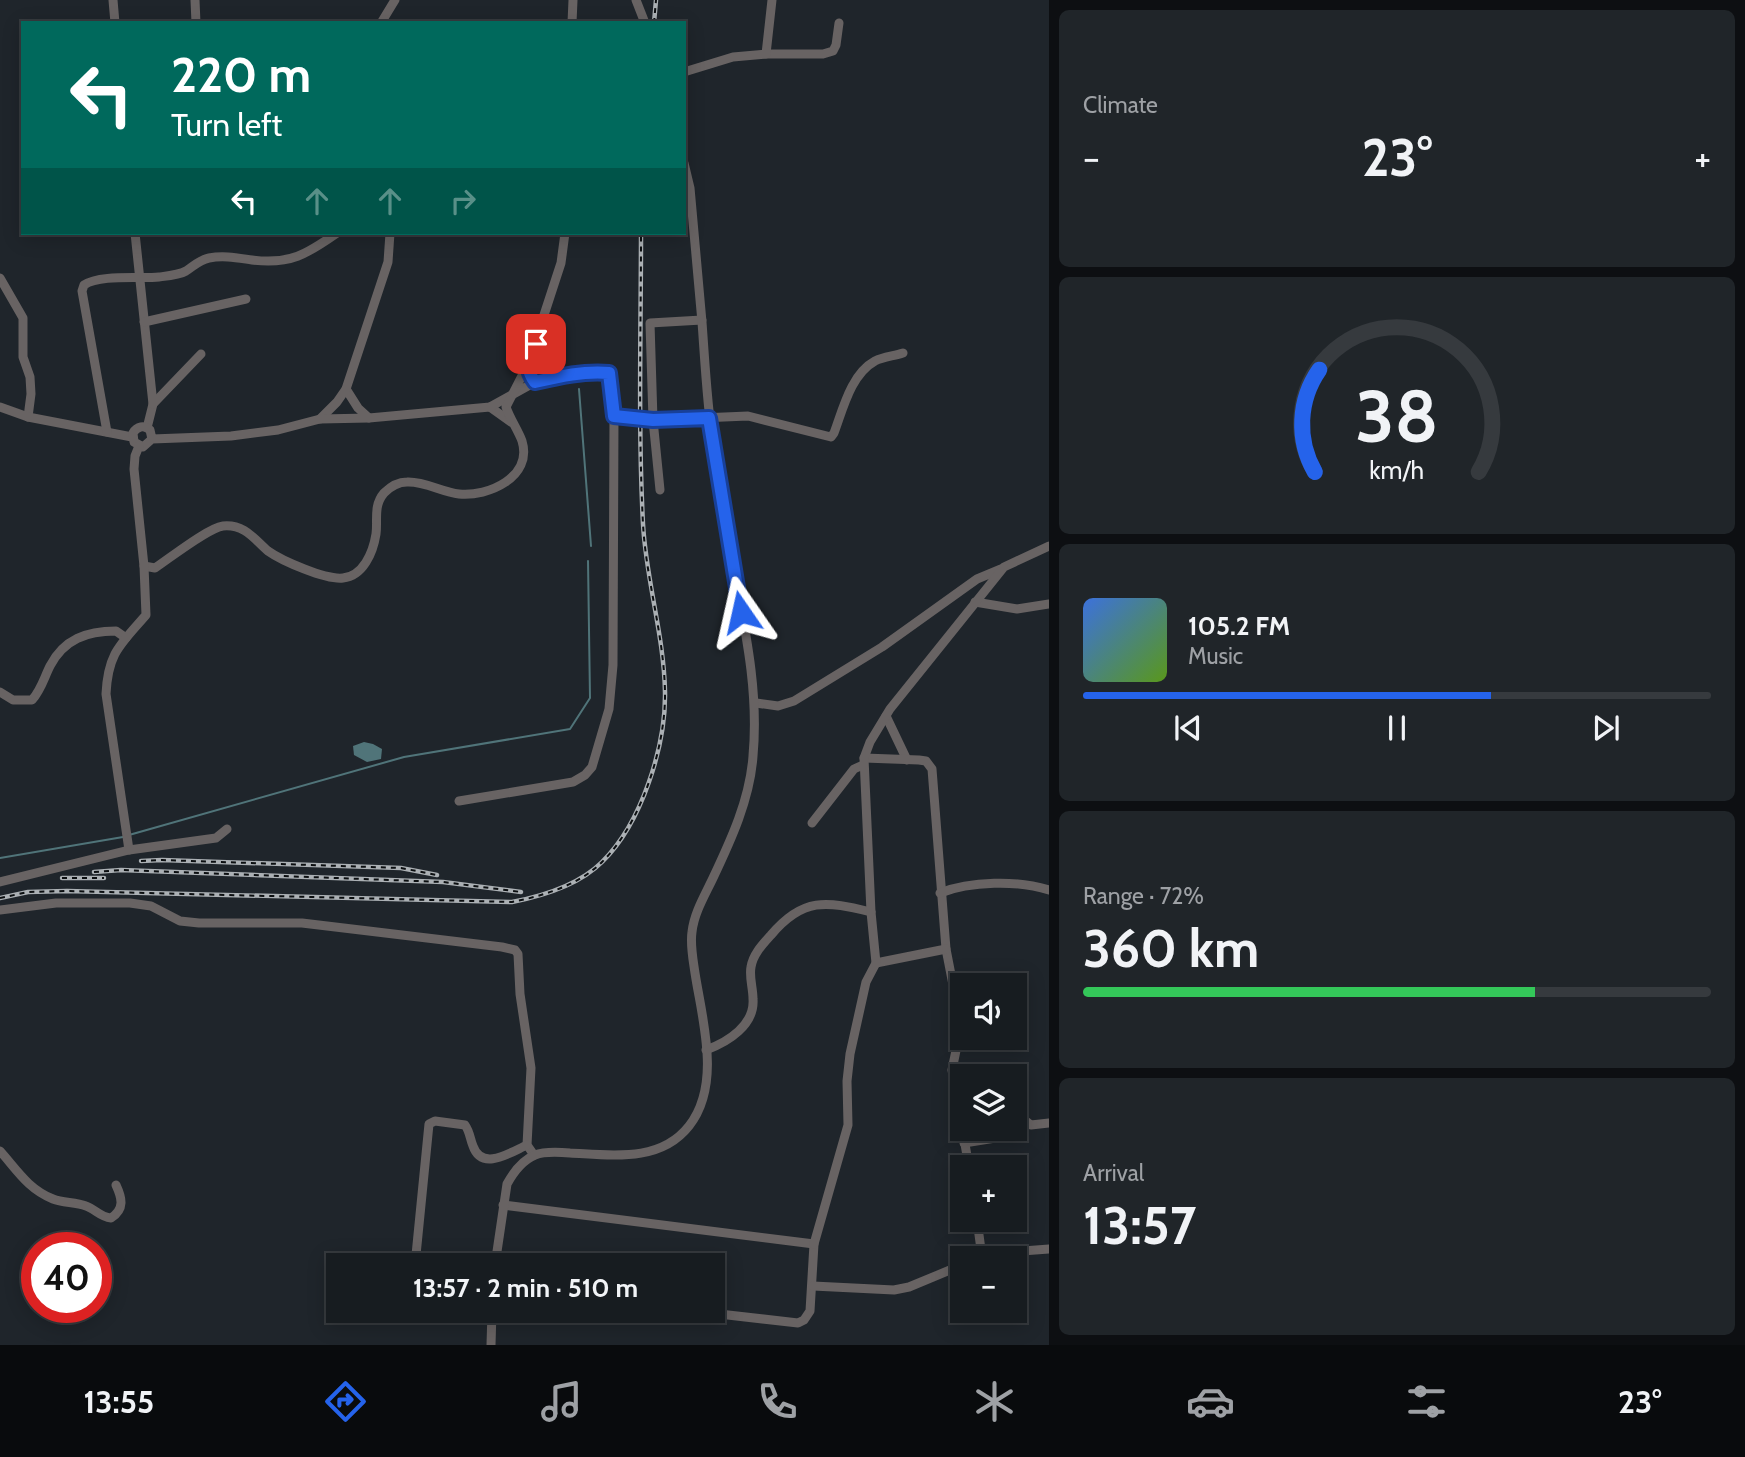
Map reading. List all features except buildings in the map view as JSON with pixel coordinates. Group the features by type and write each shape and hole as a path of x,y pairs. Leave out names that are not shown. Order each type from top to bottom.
{"street":[{"path":"113,0 115,21"},
{"path":"195,0 196,21"},
{"path":"382,21 395,0"},
{"path":"572,21 573,0"},
{"path":"636,0 644,21"},
{"path":"766,54 772,0"},
{"path":"686,71 733,57 833,51 839,23"},
{"path":"497,1253 507,1184 511,1176 534,1155 557,1152 626,1155 655,1151 673,1142 689,1126 700,1107 705,1085 706,1050 691,950 692,931 698,910 729,845 743,805 753,759 756,703 709,418 690,188 686,171"},
{"path":"135,235 153,404 148,428"},
{"path":"107,432 82,291 84,285 89,281 184,272 198,262 225,256 267,262 293,260 334,235"},
{"path":"320,419 346,389 388,262 390,235"},
{"path":"144,566 155,568 206,533 229,526 248,531 278,557 333,579 346,578 358,572 366,562 376,535 379,500 394,485 408,482 461,494 499,487 511,479 523,461 523,451 522,441 506,407 528,364 561,263 565,235"},
{"path":"0,278 23,318 22,350 31,386 28,417"},
{"path":"144,322 246,299"},
{"path":"660,490 653,420 650,323 702,320"},
{"path":"153,404 201,354"},
{"path":"614,416 653,420 748,416 831,437 853,385 867,366 878,359 902,354"},
{"path":"528,364 529,374 535,382"},
{"path":"152,439 231,436 278,430 320,419 369,418 490,407 535,382 566,374 609,373 614,416 613,665 609,709 592,767 573,782 459,801"},
{"path":"346,389 358,408 369,418"},
{"path":"0,407 28,417 132,437"},
{"path":"490,407 511,422"},
{"path":"132,437 138,428 148,428"},
{"path":"132,437 139,446 147,446 152,439 148,428"},
{"path":"129,850 106,694 107,672 113,655 146,615 134,469 139,446"},
{"path":"756,703 778,705 794,701 882,647 977,579 1048,546"},
{"path":"725,1314 798,1322 804,1320 810,1311 814,1244 848,1125 847,1082 850,1054 866,982 876,963 863,762 870,742 886,716 1004,567"},
{"path":"975,602 1017,609 1048,604"},
{"path":"0,692 13,700 32,700 60,651 81,635 116,631 126,638"},
{"path":"886,716 906,760"},
{"path":"812,823 854,769 863,762 926,761 932,769 946,949 961,1026 952,1070 966,1155"},
{"path":"0,882 129,850 216,838 227,829"},
{"path":"940,893 950,889 1000,884 1032,885 1048,890"},
{"path":"0,910 56,903 130,903 151,906 180,920 199,923 302,923 514,950 518,954 520,994 531,1068 527,1145 534,1155"},
{"path":"706,1050 720,1044 745,1024 754,1002 750,968 754,957 788,916 810,905 834,905 871,912"},
{"path":"876,963 946,949"},
{"path":"416,1253 429,1124 435,1121 465,1125 473,1149 487,1159 504,1157 527,1145"},
{"path":"1027,1122 1031,1125 1048,1123"},
{"path":"964,1143 977,1141"},
{"path":"0,1151 32,1189 54,1200 86,1206 105,1217 111,1218 120,1208 122,1199 116,1185"},
{"path":"503,1205 814,1244"},
{"path":"1027,1252 1048,1249"},
{"path":"813,1286 894,1290 909,1287 950,1270"},
{"path":"491,1345 492,1323"}],"water":[{"path":"364,742 382,749 381,759 367,762 354,755 353,746"}],"waterway":[{"path":"579,389 591,546"},
{"path":"129,835 404,757 570,729 590,698 588,561"},
{"path":"0,858 123,837"}],"railway":[{"path":"654,21 656,0"},
{"path":"0,898 28,892 67,891 512,902 560,888 583,877 602,862 616,846 640,805 656,759 664,713 662,650 648,566 641,488 641,235"},
{"path":"141,861 401,868 437,875"},
{"path":"94,872 121,870 443,882 521,892"},
{"path":"62,878 104,878"}],"route":[{"path":"536,344 528,364 529,374 535,382 566,374 609,373 614,416 641,420 709,418 741,612"}]}
